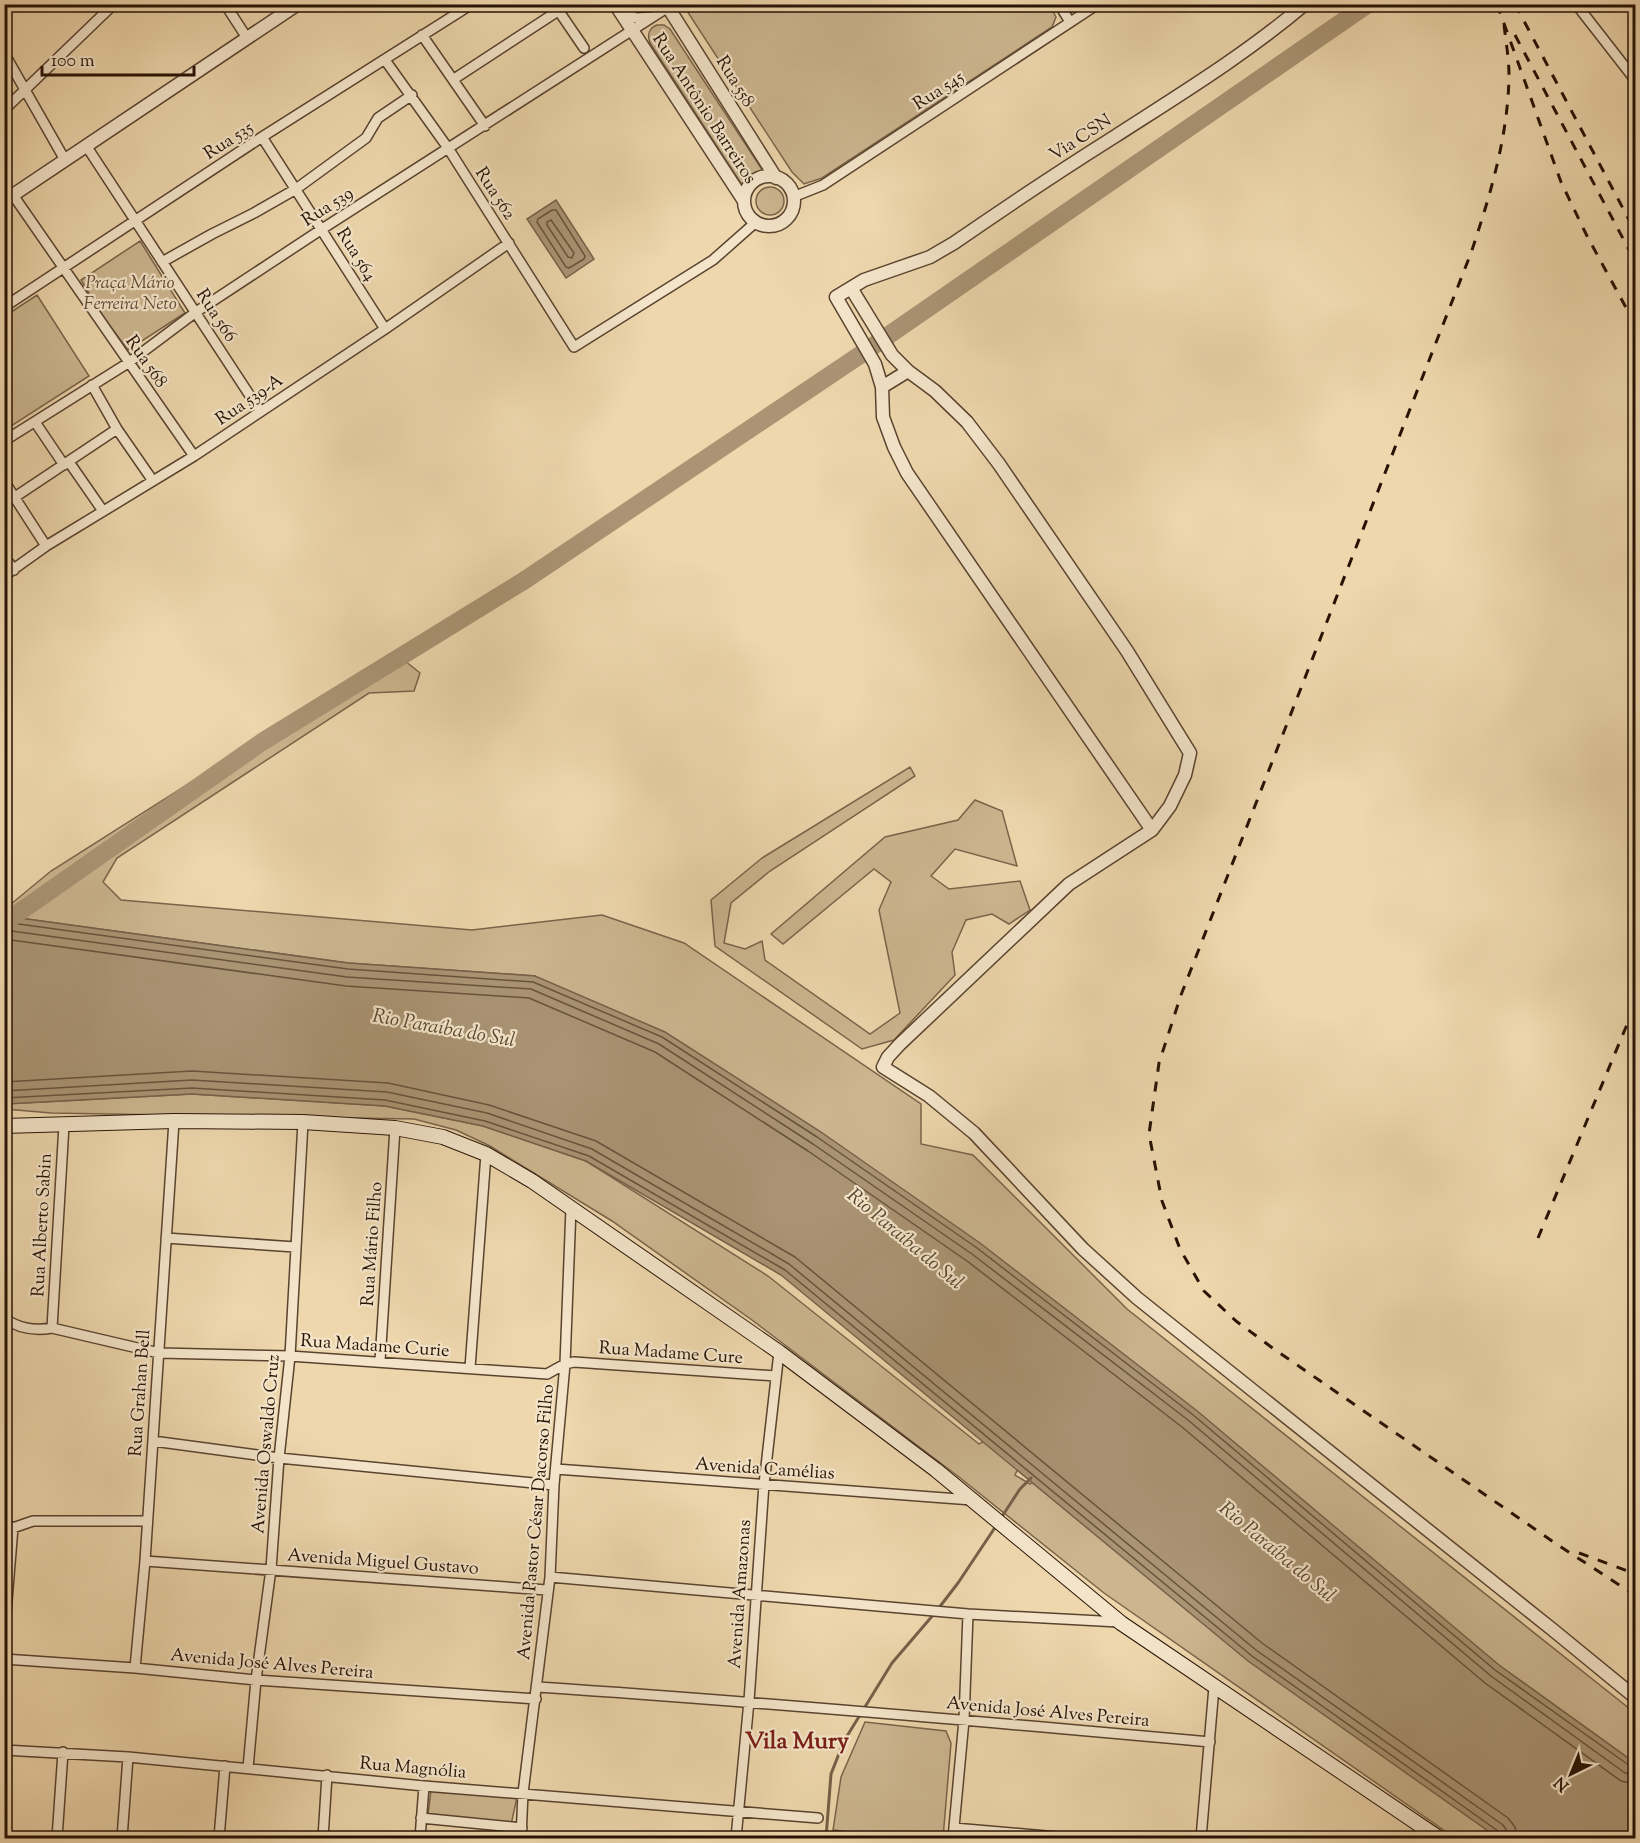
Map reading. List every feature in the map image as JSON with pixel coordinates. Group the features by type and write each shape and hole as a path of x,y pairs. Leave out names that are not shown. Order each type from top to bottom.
{"main road":[{"path":"4,1126 174,1121 303,1122 395,1128 443,1137 486,1154 532,1180 779,1352 972,1500 1121,1623 1439,1839"}],"street":[{"path":"4,111 114,4"},
{"path":"225,4 248,38"},
{"path":"9,198 298,4"},
{"name":"Rua 535","path":"4,307 262,137 472,4"},
{"path":"1059,4 1070,22"},
{"name":"Rua 545","path":"794,197 823,185 1098,4"},
{"name":"Via CSN","path":"882,387 875,364 836,297 864,280 930,257 954,243 1254,46 1305,4"},
{"path":"617,6 636,18 644,19 655,16"},
{"name":"Rua Antônio Barreiros","path":"617,6 744,201"},
{"name":"Rua 539","path":"4,441 128,363 196,312 322,229 633,32 669,6"},
{"name":"Rua 558","path":"669,6 776,178"},
{"path":"454,79 556,8 584,48"},
{"path":"1578,8 1635,81"},
{"path":"423,35 485,126"},
{"path":"4,53 64,160"},
{"name":"Rua 562","path":"385,60 448,148 574,347 713,260 756,222"},
{"path":"162,262 296,189 366,138 378,118 412,95"},
{"name":"Rua 564","path":"262,137 385,329"},
{"name":"Rua 566","path":"87,147 260,411"},
{"path":"768,177 776,178 787,185 794,197 793,206 785,220 771,226 756,222 750,217 744,201 749,187 754,182 768,177"},
{"name":"Rua 568","path":"9,198 63,268 194,456"},
{"name":"Rua 539-A","path":"4,576 46,546 194,456 509,243"},
{"path":"851,288 892,355 967,422 999,464 1127,651 1190,753 1185,775 1170,806 1152,830 1069,884 900,1044 888,1057 883,1067 929,1096 974,1133 1083,1250 1137,1298 1635,1698"},
{"path":"908,371 882,387 884,417 894,447 907,473 1152,830"},
{"path":"92,385 117,429 153,481"},
{"path":"35,422 103,511"},
{"path":"15,497 117,429"},
{"path":"4,481 46,546"},
{"path":"4,556 14,570"},
{"name":"Rua Grahan Bell","path":"135,1668 145,1561 174,1121"},
{"name":"Avenida Oswaldo Cruz","path":"248,1768 256,1680 271,1569 279,1458 290,1356 303,1122"},
{"name":"Rua Alberto Sabin","path":"52,1328 64,1125"},
{"name":"Rua Mário Filho","path":"380,1361 395,1128"},
{"path":"470,1368 486,1154"},
{"name":"Avenida Pastor César Dacorso Filho","path":"521,1839 524,1793 550,1577 554,1485 565,1364 571,1208"},
{"path":"166,1238 295,1247"},
{"name":"Rua Madame Curie","path":"4,1318 24,1329 52,1328 159,1353 290,1356 547,1374 565,1364"},
{"name":"Avenida Amazonas","path":"736,1839 749,1701 764,1484 774,1376 779,1352"},
{"name":"Rua Madame Cure","path":"565,1364 574,1362 774,1376"},
{"path":"153,1441 279,1458 554,1485"},
{"name":"Avenida Camélias","path":"556,1469 972,1500"},
{"path":"4,1638 9,1529 33,1521 147,1521"},
{"name":"Avenida Miguel Gustavo","path":"145,1561 547,1590"},
{"path":"550,1577 968,1614 1121,1623"},
{"path":"953,1839 964,1720 968,1614"},
{"name":"Avenida José Alves Pereira","path":"4,1659 135,1668 256,1680 536,1699"},
{"path":"538,1687 749,1701"},
{"path":"1201,1839 1214,1687"},
{"name":"Avenida José Alves Pereira","path":"749,1701 857,1713 1210,1742"},
{"name":"Rua Magnólia","path":"4,1750 128,1757 424,1786 818,1818"},
{"path":"57,1839 63,1752"},
{"path":"122,1839 128,1757"},
{"path":"219,1839 225,1766"},
{"path":"323,1839 327,1775"},
{"path":"420,1839 424,1786"},
{"path":"421,1818 522,1828"},
{"path":"954,1828 1069,1839"}],"green space":[{"path":"1049,4 1056,17 1052,27 822,178 804,184 792,172 685,5"},
{"path":"625,5 651,5 642,13 638,13"},
{"path":"657,25 664,25 670,29 763,171 750,177 742,185 650,43 649,32"},
{"path":"770,187 780,191 784,201 780,211 770,215 760,211 756,201 760,191"},
{"name":"Praça Mário Ferreira Neto","path":"140,241 185,313 128,350 104,318 81,280"},
{"path":"37,295 89,376 5,430 5,316"},
{"path":"395,653 420,673 414,691 369,693 117,858 103,882 121,900 472,930 602,915 684,943 921,1104 921,1144 973,1155 1127,1309 1635,1713 1635,1763 535,976 348,963 5,916 5,909 51,871"},
{"path":"910,767 915,776 770,871 731,903 724,943 745,949 762,941 765,960 870,1034 900,1013 879,910 891,882 874,869 783,944 771,934 885,837 958,820 975,800 1002,811 1017,866 955,849 931,876 949,889 1020,881 1030,910 1009,924 992,914 966,920 952,952 955,975 894,1040 862,1049 715,946 711,900 762,858"},
{"path":"192,1094 385,1106 483,1126 586,1161 768,1276 979,1444 1006,1432 1028,1447 1015,1475 1030,1484 1047,1470 1503,1838 1455,1838 1104,1593 959,1477 752,1320 612,1221 490,1146 456,1130 414,1119 51,1113 5,1109 5,1104"},
{"path":"865,1722 946,1731 951,1743 943,1838 905,1838 833,1830 841,1777"},
{"path":"431,1790 517,1797 511,1825 428,1815"}],"water":[{"path":"556,200 594,259 566,278 527,219"},
{"name":"Rio Paraíba do Sul","path":"5,916 348,963 535,976 665,1032 821,1132 980,1243 1196,1410 1499,1665 1635,1763 1635,1838 1498,1838 1248,1661 781,1275 586,1161 483,1126 385,1106 192,1094 5,1104"}],"waterway":[{"path":"4,923 262,742 525,580 860,355 1368,4"},
{"path":"1001,1518 1020,1489 1031,1478"},
{"path":"938,1609 996,1526"},
{"path":"826,1838 831,1774 844,1741 892,1663 934,1614"}],"railway":[{"path":"1497,4 1561,182 1587,236 1636,326"},
{"path":"1515,4 1636,233"},
{"path":"1504,25 1508,57 1508,99 1502,144 1478,232 1181,995 1159,1063 1149,1134 1162,1201 1180,1249 1204,1291 1236,1321 1274,1349 1555,1543 1636,1596"},
{"path":"1515,35 1636,263"},
{"path":"1538,1238 1636,1003"},
{"path":"1579,1553 1636,1574"}],"district":[{"name":"Vila Mury","path":"797,1740"}]}
